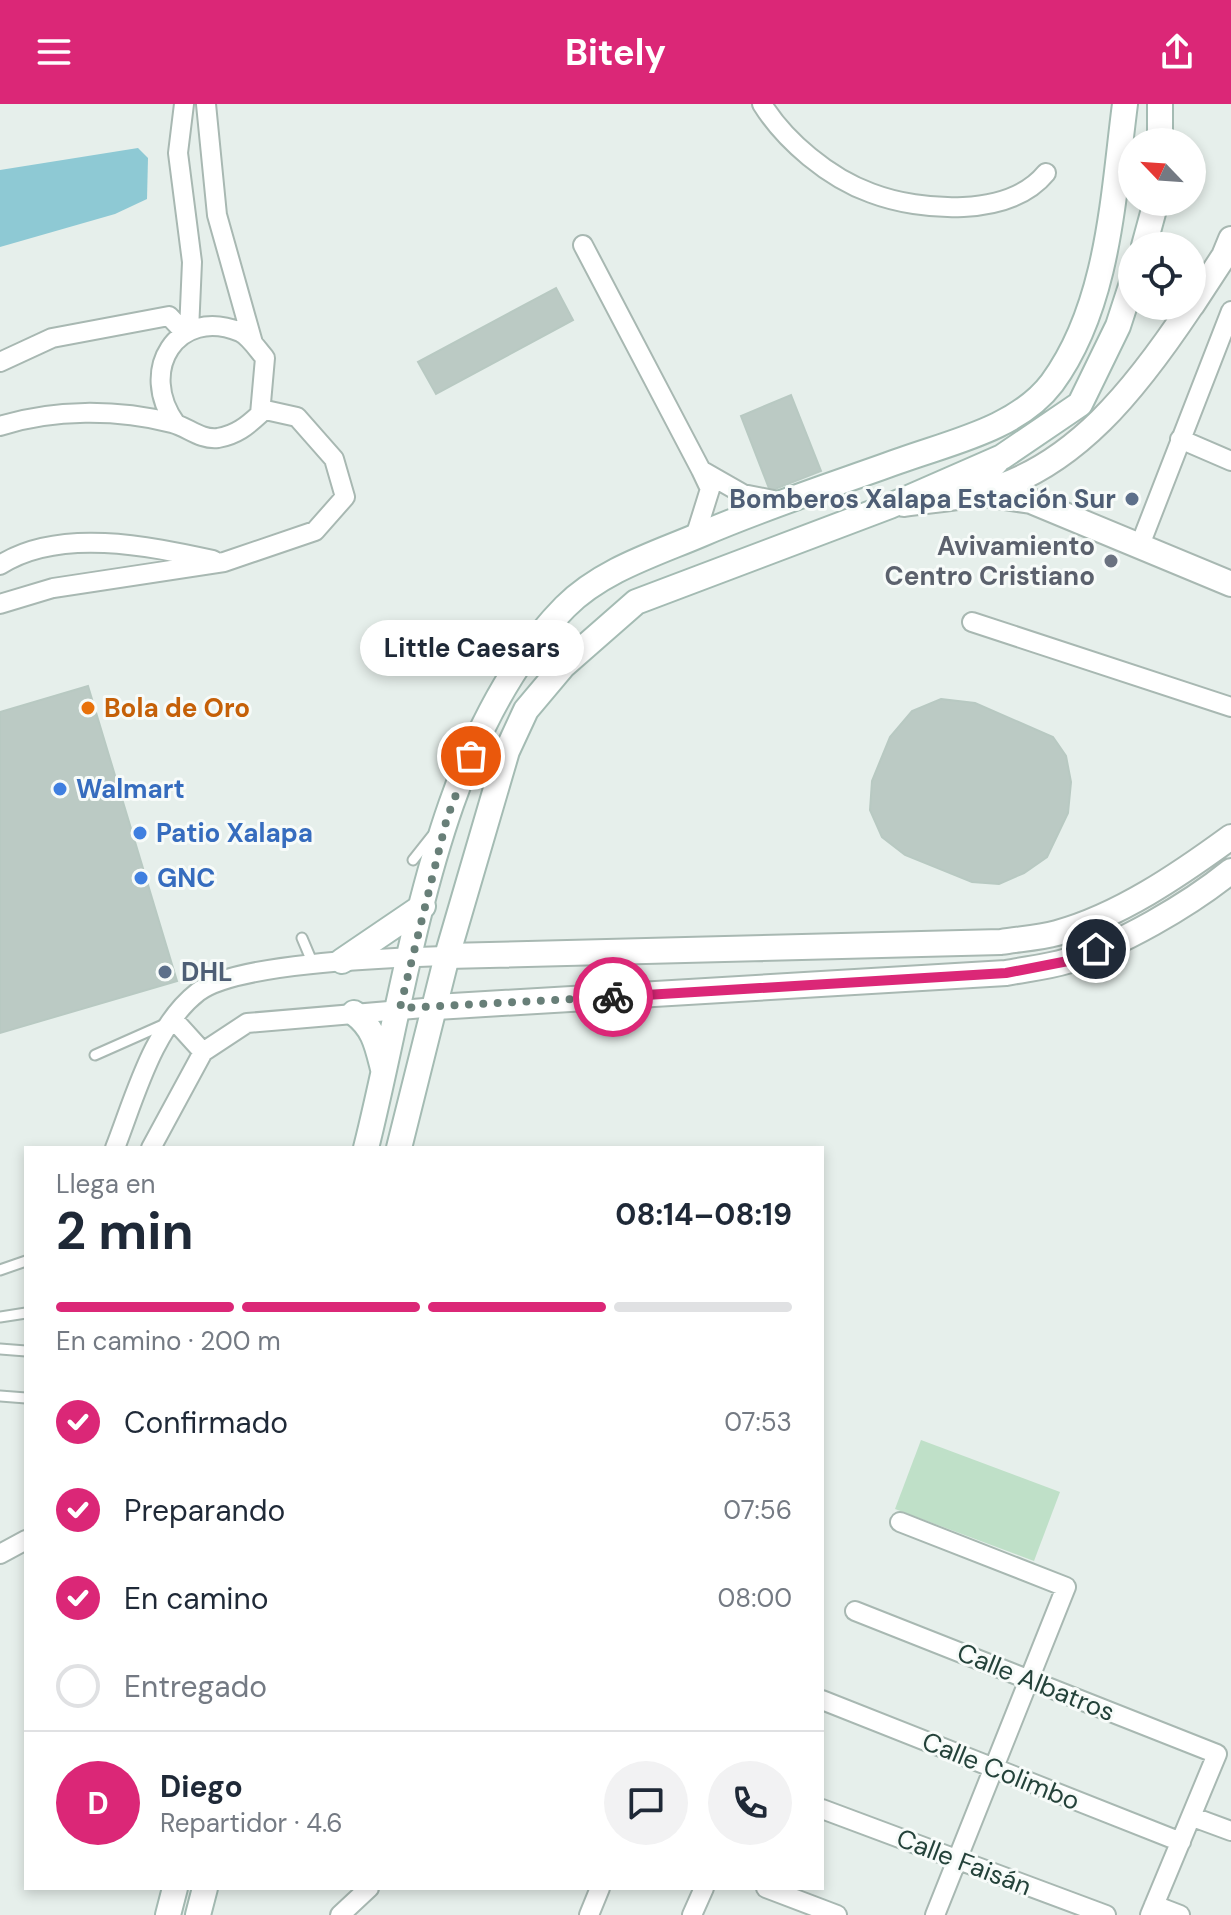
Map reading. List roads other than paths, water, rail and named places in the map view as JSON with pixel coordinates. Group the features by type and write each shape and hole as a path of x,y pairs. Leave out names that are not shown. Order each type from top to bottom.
{"main road":[{"path":"366,1146 447,818 460,780 501,694 565,607 605,575 695,537 1005,422 1050,386 1074,345 1092,303 1125,104"},
{"path":"1160,104 1160,128"},
{"path":"1206,284 1231,239"},
{"path":"400,1146 447,956 507,751 526,710 563,666 636,602 890,506 1002,457 1080,404 1120,320"},
{"path":"890,506 978,493 1023,478 1090,435 1180,320"},
{"path":"978,493 982,477 1002,457"},
{"path":"978,493 1031,501 1231,584"},
{"path":"447,956 1015,940 1056,933 1109,913 1190,867 1231,837"},
{"path":"436,1007 1006,973 1068,961 1123,937 1209,888 1231,871"},
{"path":"342,961 423,906"},
{"path":"354,1013 366,1022 376,1037 384,1076"},
{"path":"168,1915 174,1890"},
{"path":"198,1915 204,1890"}],"street":[{"path":"184,104 178,153 192,262 187,332"},
{"path":"206,104 217,215 254,346"},
{"path":"762,104 771,119 811,158 870,193 924,205 990,204 1036,185 1046,173"},
{"path":"583,245 710,489 695,537"},
{"path":"1140,545 1180,439 1224,346 1231,311"},
{"path":"0,362 52,338 169,316 187,332"},
{"path":"0,426 29,417 126,413 176,424 194,435 216,438 241,431 261,409 265,358 242,332 208,326 187,332 163,357 158,388 164,407 176,424"},
{"path":"0,604 53,588 224,562 315,531 345,497 334,459 297,417 261,409"},
{"path":"1180,439 1231,461"},
{"path":"701,470 743,494 786,503"},
{"path":"0,565 11,558 80,541 166,550 224,562"},
{"path":"972,622 1231,707"},
{"path":"116,1146 154,1050 199,991 232,979 313,964 447,956"},
{"path":"152,1146 203,1052 247,1023 436,1007"},
{"path":"174,1020 203,1052"},
{"path":"900,1522 1066,1587 935,1915"},
{"path":"0,1554 24,1541"},
{"name":"Calle Albatros","path":"855,1611 1217,1754 1193,1817"},
{"name":"Calle Colimbo","path":"824,1701 1181,1842"},
{"name":"Calle Faisán","path":"824,1810 1106,1915"},
{"path":"1180,1915 1152,1910 1193,1817 1231,1831"},
{"path":"589,1915 599,1890"},
{"path":"692,1915 703,1890"},
{"path":"771,1890 837,1915"},
{"path":"340,1915 366,1891"}],"lane":[{"path":"413,860 447,818"},
{"path":"302,938 313,964"},
{"path":"95,1055 174,1020"},
{"path":"0,1270 24,1262"},
{"path":"0,1317 24,1313"},
{"path":"0,1349 24,1351"},
{"path":"0,1396 24,1398"}],"water":[{"path":"138,148 148,158 147,199 115,214 0,247 0,170"}],"place":[{"name":"Bomberos Xalapa Estación Sur","path":"1132,499"},
{"name":"Avivamiento Centro Cristiano","path":"1111,561"},
{"name":"Bola de Oro","path":"88,708"},
{"name":"Little Caesars","path":"471,756"},
{"name":"Walmart","path":"60,789"},
{"name":"Patio Xalapa","path":"140,833"},
{"name":"GNC","path":"141,878"},
{"name":"DHL","path":"165,972"}]}
